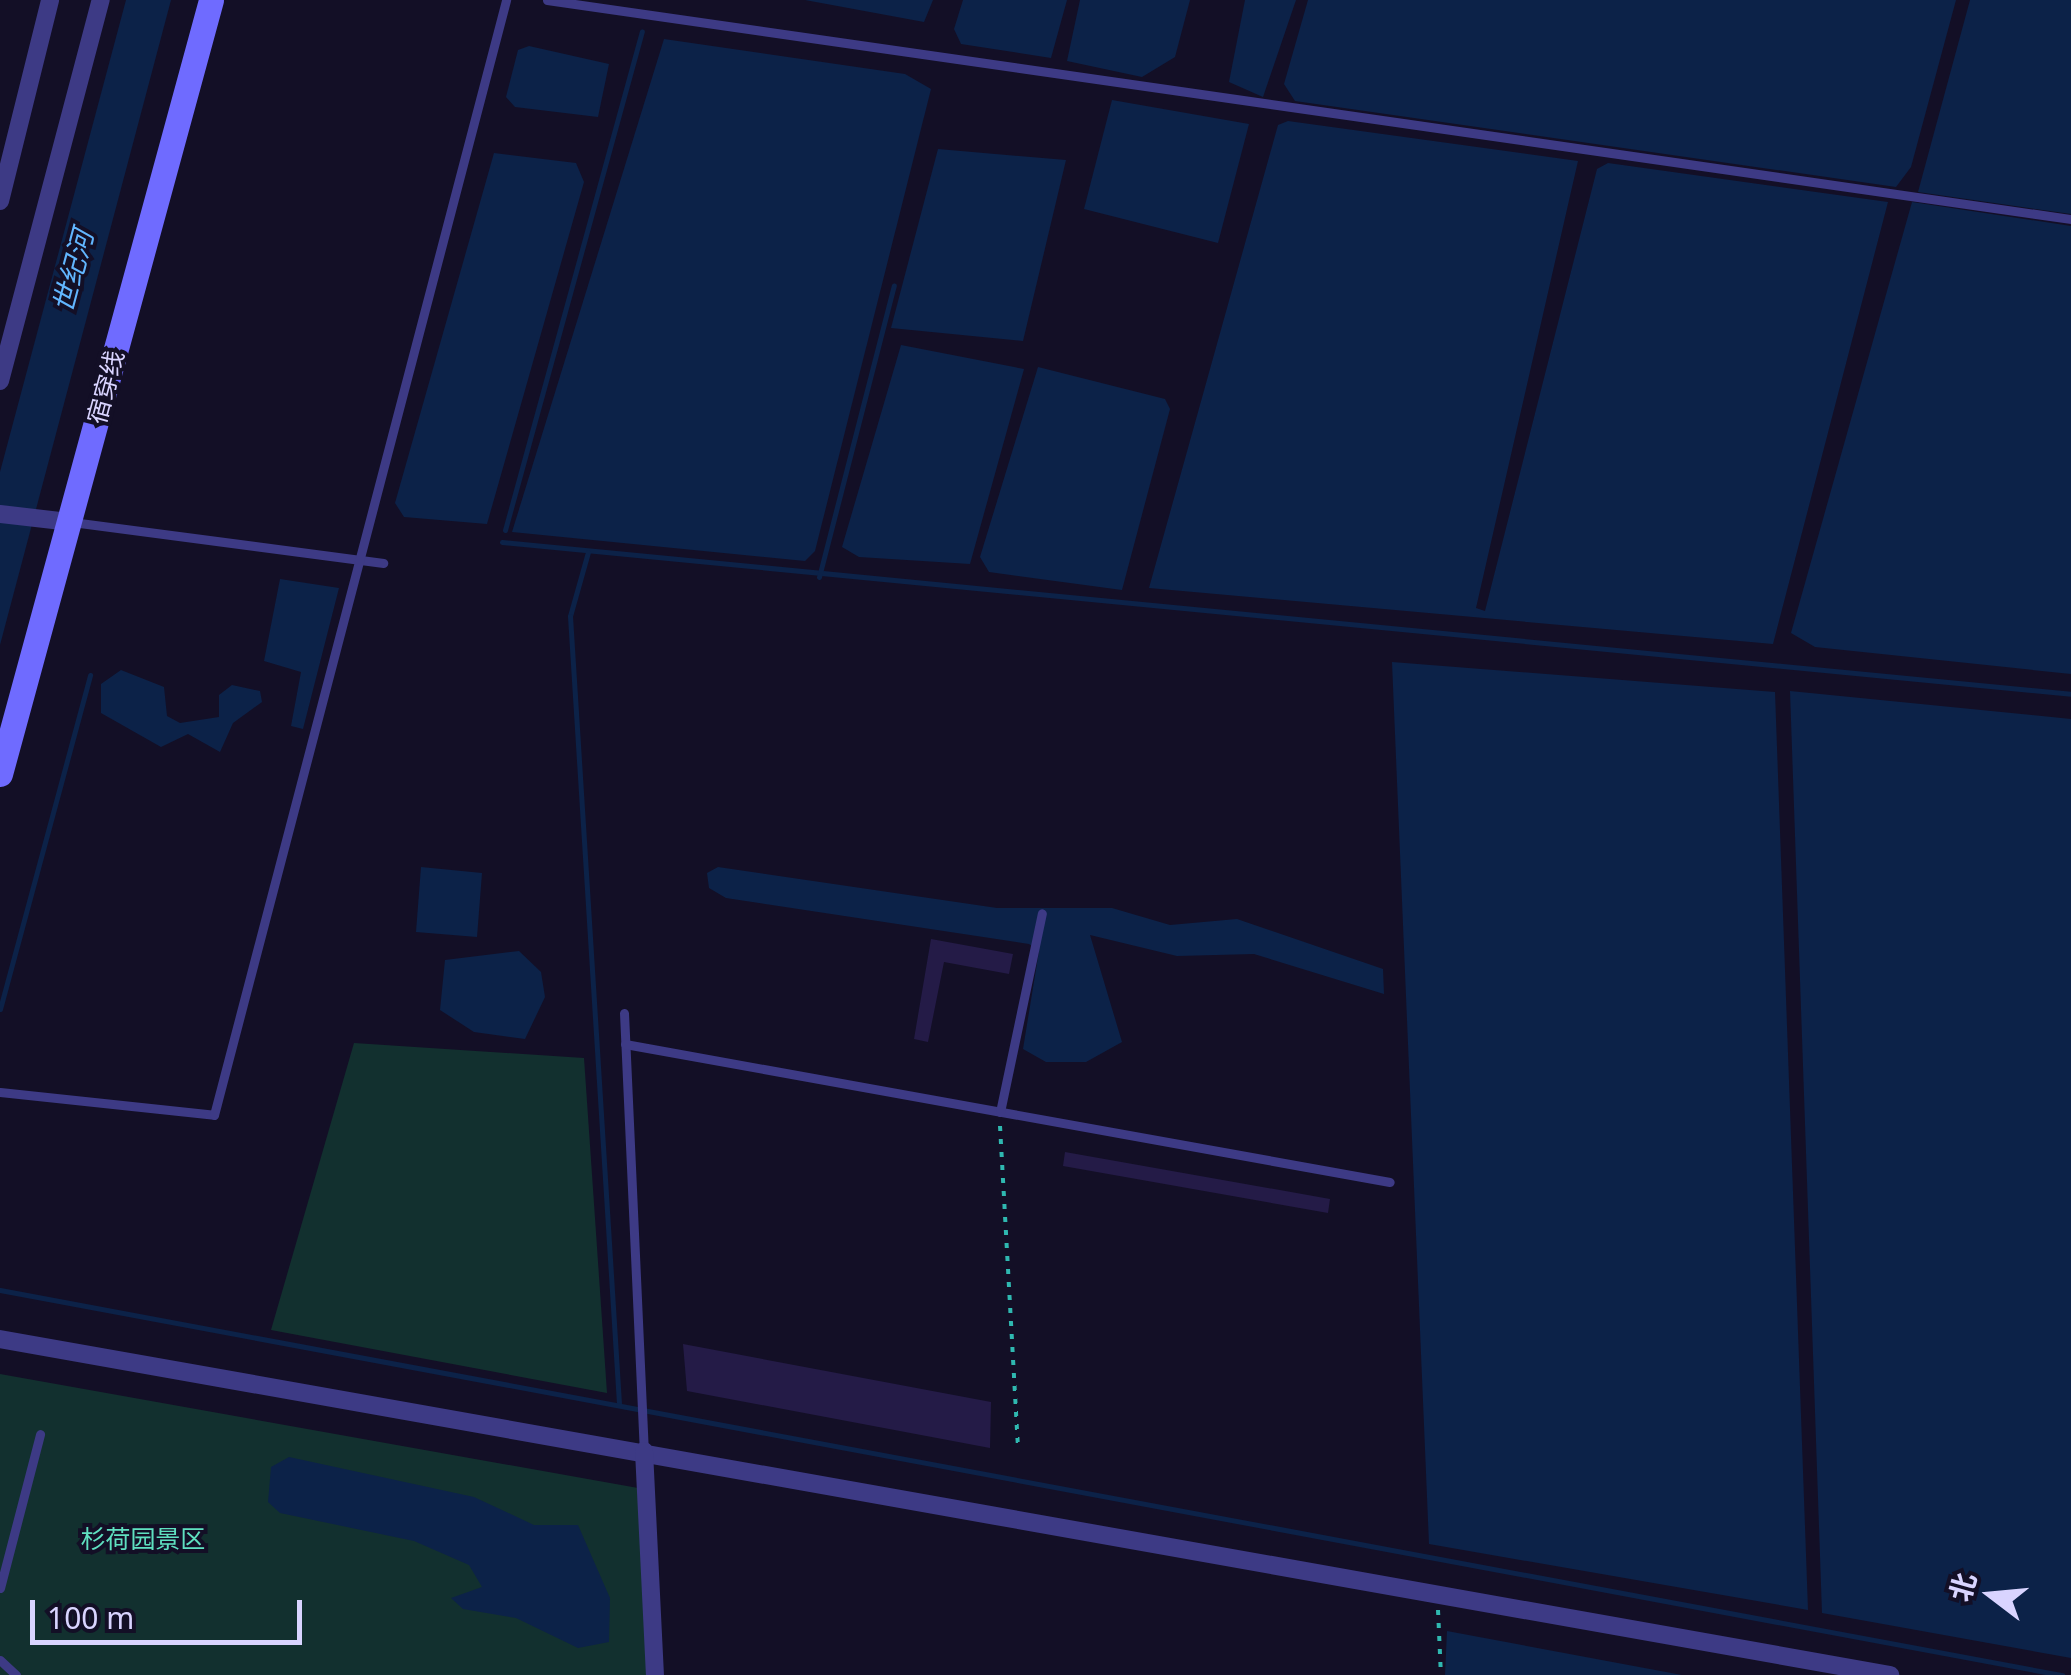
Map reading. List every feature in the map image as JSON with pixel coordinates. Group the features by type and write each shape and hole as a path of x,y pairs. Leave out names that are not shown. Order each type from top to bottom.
{"main road":[{"name":"宿穿线","path":"0,774 210,0"}],"street":[{"path":"0,201 50,0"},
{"path":"0,382 102,0"},
{"path":"0,514 69,522"},
{"path":"0,1339 1890,1675"},
{"path":"644,1451 655,1675"}],"lane":[{"path":"0,1092 214,1115 506,0"},
{"path":"547,0 2071,220"},
{"path":"69,522 384,563"},
{"path":"1000,1112 1042,912"},
{"path":"624,1012 644,1451"},
{"path":"626,1044 1390,1182"},
{"path":"0,1588 40,1434"},
{"path":"0,1660 16,1675"}],"path":[{"path":"1000,1112 1018,1448"},
{"path":"1437,1594 1441,1675"}],"green space":[{"path":"354,1043 584,1058 607,1393 271,1330"},
{"name":"杉荷园景区","path":"0,1374 638,1488 647,1675 0,1675"}],"water":[{"name":"世纪河","path":"126,0 171,0 0,645 0,472"},
{"path":"805,0 933,0 924,22"},
{"path":"963,0 1067,0 1051,58 961,44 954,29"},
{"path":"1080,0 1190,0 1175,57 1142,77 1067,61"},
{"path":"1245,0 1296,0 1263,97 1229,82"},
{"path":"1308,0 1956,0 1911,167 1896,187 1295,101 1284,84"},
{"path":"1970,0 2071,0 2071,214 1918,192"},
{"path":"664,39 905,74 931,89 815,551 805,561 512,532"},
{"path":"529,46 609,64 598,117 515,107 506,97 518,50"},
{"path":"1112,100 1249,124 1218,243 1084,209"},
{"path":"1288,121 1578,161 1476,608 1485,611 1597,169 1608,163 1888,202 1773,644 1149,588 1278,125"},
{"path":"938,149 1066,160 1023,341 891,328"},
{"path":"494,153 576,163 584,182 487,524 404,517 395,503"},
{"path":"1912,202 2071,226 2071,674 1815,647 1791,633"},
{"path":"901,345 1024,369 970,564 859,557 842,547"},
{"path":"1038,367 1165,399 1170,409 1122,590 989,572 980,557"},
{"path":"280,579 339,588 303,729 291,726 301,672 264,661"},
{"path":"1392,662 1775,692 1808,1610 1429,1544"},
{"path":"121,670 164,687 167,716 180,723 219,717 219,695 232,685 260,691 262,702 233,723 220,752 188,734 161,747 101,713 101,684"},
{"path":"1790,691 2071,719 2071,1658 1822,1613"},
{"path":"421,867 482,873 477,937 416,932"},
{"path":"718,867 997,908 1112,908 1170,925 1237,919 1383,969 1384,994 1254,954 1177,956 1090,935 1122,1042 1086,1062 1046,1062 1023,1049 1039,951 1029,944 726,898 709,888 707,873"},
{"path":"519,951 541,972 545,997 525,1039 474,1032 440,1010 445,960"},
{"path":"289,1457 474,1497 534,1525 578,1525 610,1598 609,1642 578,1648 516,1618 463,1609 451,1598 482,1587 469,1565 414,1541 280,1513 268,1502 271,1467"},
{"path":"1447,1631 1682,1675 1445,1675"}],"building":[{"path":"931,939 1013,954 1009,974 944,962 928,1042 914,1039"},
{"path":"1065,1152 1330,1199 1328,1213 1063,1166"},
{"path":"683,1344 991,1402 990,1448 687,1391"}],"waterway":[{"path":"505,530 642,31"},
{"path":"819,577 894,285"},
{"path":"502,542 2071,694"},
{"path":"588,552 570,616 619,1404"},
{"path":"0,1009 90,675"},
{"path":"0,1290 2062,1675"}]}
